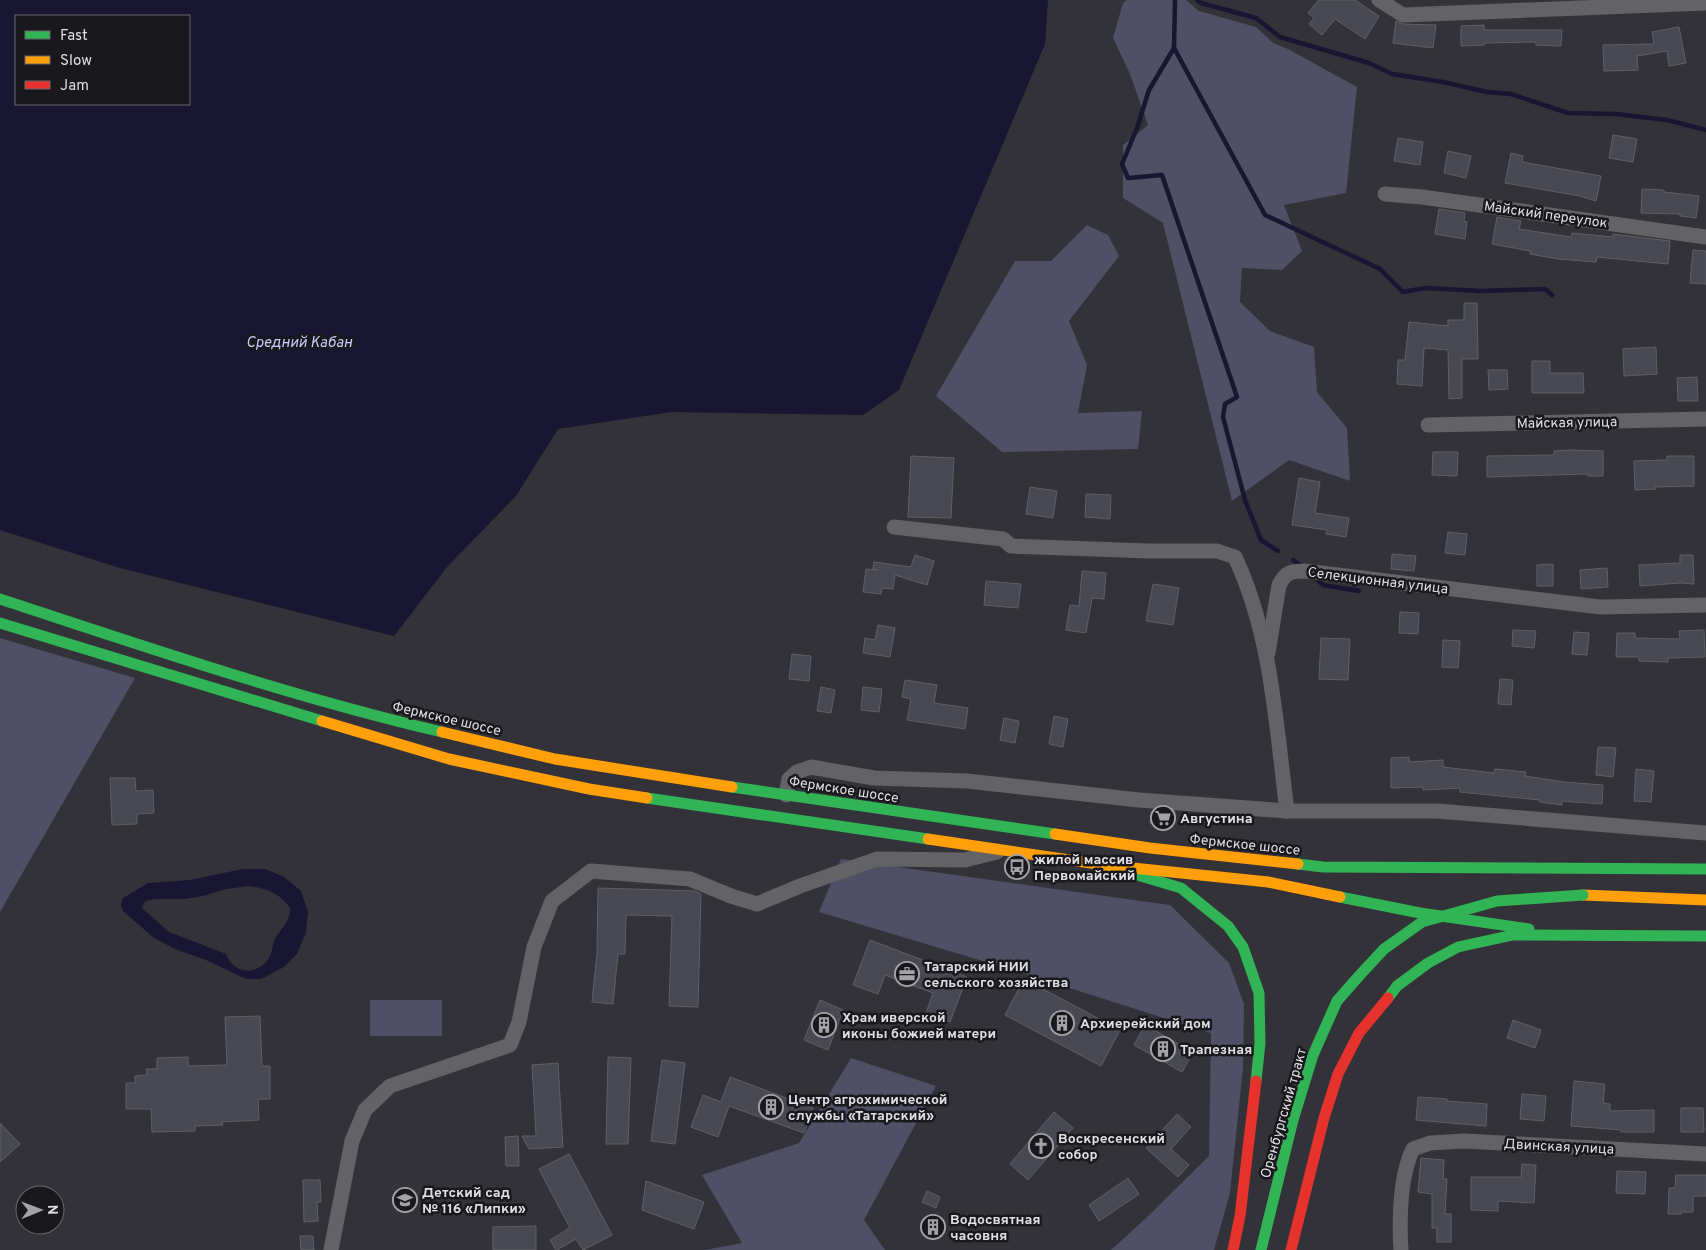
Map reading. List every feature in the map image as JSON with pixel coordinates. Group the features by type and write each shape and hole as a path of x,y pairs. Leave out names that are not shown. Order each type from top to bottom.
{"main road":[{"name":"Фермское шоссе","path":"0,599 190,661 370,716 555,759 1150,848 1323,867 1706,869"},
{"path":"0,623 449,759 589,789 1104,865 1268,882 1420,914 1568,935"},
{"name":"Оренбургский тракт","path":"1104,865 1181,888 1228,926 1243,946 1259,993 1260,1042 1252,1127 1240,1216 1233,1250"},
{"name":"Оренбургский тракт","path":"1261,1250 1293,1120 1314,1055 1337,1001 1384,949 1422,922 1497,901 1583,895 1706,900"},
{"path":"1291,1250 1324,1118 1338,1074 1359,1033 1397,986 1428,963 1458,947 1513,935 1706,936"}],"street":[{"path":"1379,0 1402,15 1706,3"},
{"name":"Майский переулок","path":"1386,194 1422,197 1706,237"},
{"name":"Майская улица","path":"1428,425 1706,419"},
{"path":"894,527 1003,540 1010,546 1149,551 1217,551 1235,557 1243,574 1267,657 1287,811"},
{"name":"Селекционная улица","path":"1267,657 1279,585 1284,576 1293,571 1600,607 1706,604"},
{"path":"786,795 789,779 797,772 811,767 874,778 967,781 1139,800 1287,811 1437,811 1706,833"},
{"path":"331,1250 352,1141 365,1110 390,1086 510,1045 519,1022 534,947 552,902 591,872 690,879 731,896 758,904 800,886 877,859 965,860 1005,850"},
{"name":"Двинская улица","path":"1401,1250 1402,1185 1408,1160 1413,1149 1430,1143 1464,1141 1706,1154"}],"shaded area":[{"path":"1127,0 1186,0 1199,11 1256,27 1273,43 1288,49 1357,87 1346,193 1284,205 1302,251 1282,270 1242,268 1240,302 1270,331 1314,347 1317,392 1347,428 1350,481 1289,460 1232,501 1163,223 1123,198 1123,145 1148,125 1130,74 1113,38 1123,3"},
{"path":"1087,225 1108,235 1119,256 1069,321 1087,365 1078,413 1142,411 1138,449 1002,452 936,396 1015,261 1051,261"},
{"path":"0,638 135,678 0,912"},
{"path":"841,859 1170,905 1229,963 1244,1004 1243,1068 1230,1193 1214,1250 1111,1250 1209,1156 1211,1033 1016,971 819,912"},
{"path":"370,1000 442,1000 442,1036 370,1036"},
{"path":"851,1058 936,1086 864,1220 885,1250 705,1250 742,1243 702,1175 799,1143"}],"water":[{"name":"Средний Кабан","path":"0,0 1048,0 1045,44 899,390 863,415 671,412 558,429 516,496 447,567 394,636 120,568 0,530"},
{"path":"243,869 265,869 284,877 301,891 308,912 306,932 297,954 284,967 261,979 246,979 154,938 123,911 121,905 123,898 148,883 190,880","holes":["255,887 277,895 290,908 287,922 275,939 269,959 256,969 239,969 229,960 226,954 169,932 142,908 145,901 155,899 184,899 226,889"]}],"building":[{"path":"1319,0 1355,0 1379,16 1365,39 1335,19 1322,35 1309,24 1314,18 1308,13"},
{"path":"1396,21 1403,24 1436,25 1433,48 1393,43"},
{"path":"1484,25 1484,30 1562,30 1561,46 1536,45 1536,42 1484,43 1484,45 1461,46 1461,26"},
{"path":"1679,27 1686,63 1669,66 1667,51 1637,56 1638,70 1604,71 1603,45 1654,44 1652,32"},
{"path":"1613,135 1637,139 1633,162 1609,158"},
{"path":"1398,138 1423,142 1420,165 1394,161"},
{"path":"1448,151 1471,156 1466,178 1444,173"},
{"path":"1511,153 1523,156 1522,162 1601,176 1596,201 1580,196 1505,183"},
{"path":"1642,189 1664,190 1664,192 1699,196 1696,218 1680,216 1680,214 1641,213"},
{"path":"1439,209 1465,213 1464,221 1467,222 1465,239 1435,234"},
{"path":"1497,217 1521,221 1519,229 1571,237 1572,233 1613,237 1613,234 1670,241 1668,264 1597,257 1596,262 1558,259 1530,254 1530,251 1492,244"},
{"path":"1693,250 1706,251 1706,284 1690,283"},
{"path":"1464,303 1477,303 1478,359 1462,359 1462,398 1449,399 1448,350 1424,348 1422,386 1397,384 1398,360 1405,360 1409,322 1448,326 1448,320 1464,320"},
{"path":"1656,347 1657,374 1624,376 1623,349"},
{"path":"1532,361 1550,361 1550,373 1583,373 1584,393 1532,393"},
{"path":"1488,370 1507,370 1508,389 1489,390"},
{"path":"1697,377 1698,401 1678,401 1677,378"},
{"path":"1554,451 1603,451 1603,476 1588,476 1588,474 1487,477 1487,456 1554,455"},
{"path":"1433,452 1458,452 1457,476 1432,475"},
{"path":"911,456 954,458 951,518 908,517"},
{"path":"1667,456 1694,456 1694,486 1655,487 1656,489 1635,490 1634,461 1667,460"},
{"path":"1299,478 1320,482 1315,513 1349,518 1346,537 1326,534 1327,530 1292,525"},
{"path":"1030,487 1057,491 1053,518 1026,514"},
{"path":"1086,494 1111,495 1110,519 1085,517"},
{"path":"1448,532 1467,534 1465,555 1445,553"},
{"path":"1392,554 1416,556 1414,571 1391,569"},
{"path":"915,555 934,561 927,585 895,575 893,589 882,588 881,594 863,592 866,569 877,570 873,569 874,562 911,567"},
{"path":"1680,555 1693,555 1694,584 1680,583 1640,586 1639,565 1680,563"},
{"path":"1553,564 1553,586 1537,586 1537,565"},
{"path":"1607,568 1608,587 1581,589 1580,570"},
{"path":"1082,571 1106,573 1104,599 1092,598 1086,633 1066,630 1070,605 1079,606"},
{"path":"986,581 1021,584 1018,608 984,605"},
{"path":"1153,584 1179,588 1173,625 1146,621"},
{"path":"1400,612 1419,613 1418,634 1399,633"},
{"path":"878,625 895,628 890,657 863,653 865,638 875,640"},
{"path":"1513,630 1536,631 1534,648 1512,646"},
{"path":"1704,630 1705,657 1668,658 1668,662 1639,661 1639,657 1616,657 1617,633 1635,633 1635,638 1680,639 1679,631"},
{"path":"1574,632 1589,633 1587,655 1572,654"},
{"path":"1321,638 1350,639 1348,680 1319,679"},
{"path":"1443,640 1460,641 1458,668 1442,667"},
{"path":"792,654 811,656 809,681 789,679"},
{"path":"1500,679 1513,680 1511,705 1498,704"},
{"path":"905,680 937,685 934,703 968,708 965,729 907,720 911,699 902,697"},
{"path":"821,687 835,690 831,713 817,711"},
{"path":"863,687 882,689 879,712 861,710"},
{"path":"1054,716 1068,719 1063,747 1049,744"},
{"path":"1004,718 1019,721 1015,743 1000,740"},
{"path":"1598,747 1616,748 1613,777 1596,775"},
{"path":"1409,757 1409,762 1443,760 1443,767 1494,773 1495,769 1526,772 1525,776 1603,785 1602,804 1562,801 1562,805 1540,802 1540,800 1460,792 1460,788 1423,790 1423,787 1391,788 1391,758"},
{"path":"1636,769 1654,771 1651,802 1634,801"},
{"path":"110,778 135,778 136,791 153,790 154,813 137,814 137,824 112,825"},
{"path":"1160,811 1175,812 1172,827 1150,823 1152,812 1160,813"},
{"path":"598,888 695,891 701,894 698,1007 669,1006 672,916 626,915 625,954 618,954 613,1004 592,1002 597,953"},
{"path":"870,940 967,977 950,1022 926,1013 933,993 885,975 878,994 853,985"},
{"name":"Архиерейский дом","path":"1024,979 1120,1030 1101,1066 1005,1015"},
{"name":"Храм иверской иконы божией матери","path":"820,1000 843,1010 828,1050 804,1040"},
{"path":"260,1016 262,1066 270,1066 270,1099 258,1099 259,1120 222,1122 223,1125 195,1126 195,1131 152,1132 151,1109 126,1109 126,1083 135,1083 135,1076 147,1075 146,1069 157,1069 157,1058 188,1057 188,1066 227,1065 225,1017"},
{"path":"1513,1020 1541,1030 1535,1048 1507,1038"},
{"name":"Трапезная","path":"1145,1025 1193,1052 1182,1072 1134,1045"},
{"path":"608,1057 631,1058 628,1144 606,1144"},
{"path":"662,1060 685,1063 675,1144 651,1141"},
{"path":"558,1063 563,1147 529,1149 522,1136 536,1136 532,1065"},
{"name":"Центр агрохимической службы «Татарский»","path":"730,1077 813,1108 804,1133 729,1106 718,1137 691,1127 703,1095 721,1102"},
{"path":"1574,1081 1605,1084 1603,1103 1610,1104 1610,1111 1654,1110 1654,1132 1621,1132 1621,1130 1571,1126"},
{"path":"1522,1094 1546,1096 1544,1121 1520,1119"},
{"path":"1418,1097 1487,1104 1486,1126 1416,1120"},
{"path":"1681,1108 1703,1108 1704,1132 1681,1132"},
{"name":"Воскресенский собор","path":"1054,1112 1073,1128 1028,1180 1010,1164"},
{"path":"1177,1114 1191,1127 1171,1149 1189,1165 1178,1177 1146,1148"},
{"path":"0,1123 20,1144 0,1162"},
{"path":"518,1136 519,1166 506,1166 505,1137"},
{"path":"569,1154 612,1235 583,1250 576,1239 557,1250 550,1240 570,1228 539,1169"},
{"path":"1421,1158 1444,1160 1443,1179 1447,1179 1445,1214 1451,1214 1451,1242 1437,1242 1437,1228 1432,1228 1432,1194 1418,1192"},
{"path":"1522,1164 1536,1165 1534,1203 1498,1201 1498,1211 1471,1210 1471,1177 1521,1177"},
{"path":"1617,1171 1646,1172 1645,1194 1616,1193"},
{"path":"1676,1175 1706,1175 1706,1196 1693,1196 1693,1212 1668,1214 1669,1188 1675,1188"},
{"path":"1128,1178 1139,1194 1099,1221 1089,1205"},
{"path":"303,1180 320,1180 321,1202 317,1202 318,1221 304,1222"},
{"path":"646,1181 704,1202 694,1229 642,1210"},
{"path":"927,1191 940,1197 936,1208 922,1202"},
{"path":"536,1226 536,1250 493,1250 493,1227"},
{"path":"300,1236 313,1236 314,1250 301,1250"}],"waterway":[{"path":"1175,0 1174,48 1149,90 1137,128 1122,164 1128,178 1162,175 1237,397 1225,404 1223,417 1245,500 1261,540 1278,551"},
{"path":"1197,0 1201,3 1256,18 1280,37 1369,63 1392,74 1443,82 1487,92 1511,94 1568,113 1616,114 1667,120 1706,130"},
{"path":"1174,48 1265,215 1380,269 1403,292 1425,288 1481,291 1545,289 1552,295"},
{"path":"1293,560 1302,566"},
{"path":"1314,577 1323,585 1359,591"}],"traffic: fast":[{"path":"0,599 275,687 442,732"},
{"path":"0,623 322,721"},
{"path":"732,787 1055,834"},
{"path":"647,798 928,839"},
{"path":"1298,864 1323,867 1706,869"},
{"path":"1104,865 1181,888 1228,926 1243,947 1259,993 1260,1043 1256,1081"},
{"path":"1261,1250 1293,1120 1313,1055 1337,1001 1359,976 1384,949 1422,922 1497,901 1583,895"},
{"path":"1340,897 1420,913 1529,929"},
{"path":"1388,998 1397,986 1428,963 1458,947 1513,935 1706,936"}],"traffic: slow":[{"path":"322,721 449,759 589,789 647,798"},
{"path":"442,732 555,759 732,787"},
{"path":"1055,834 1150,848 1298,864"},
{"path":"928,839 1104,865 1268,882 1340,897"},
{"path":"1583,895 1706,900"}],"traffic: jam":[{"path":"1291,1250 1324,1118 1338,1074 1359,1033 1388,998"},
{"path":"1233,1250 1240,1216 1256,1081"}],"place":[{"name":"Августина","path":"1163,818"},
{"name":"жилой массив Первомайский","path":"1017,867"},
{"name":"Татарский НИИ сельского хозяйства","path":"907,974"},
{"name":"Архиерейский дом","path":"1062,1023"},
{"name":"Храм иверской иконы божией матери","path":"824,1025"},
{"name":"Трапезная","path":"1163,1049"},
{"name":"Центр агрохимической службы «Татарский»","path":"771,1107"},
{"name":"Воскресенский собор","path":"1041,1146"},
{"name":"Детский сад № 116 «Липки»","path":"405,1200"},
{"name":"Водосвятная часовня","path":"933,1227"}]}
